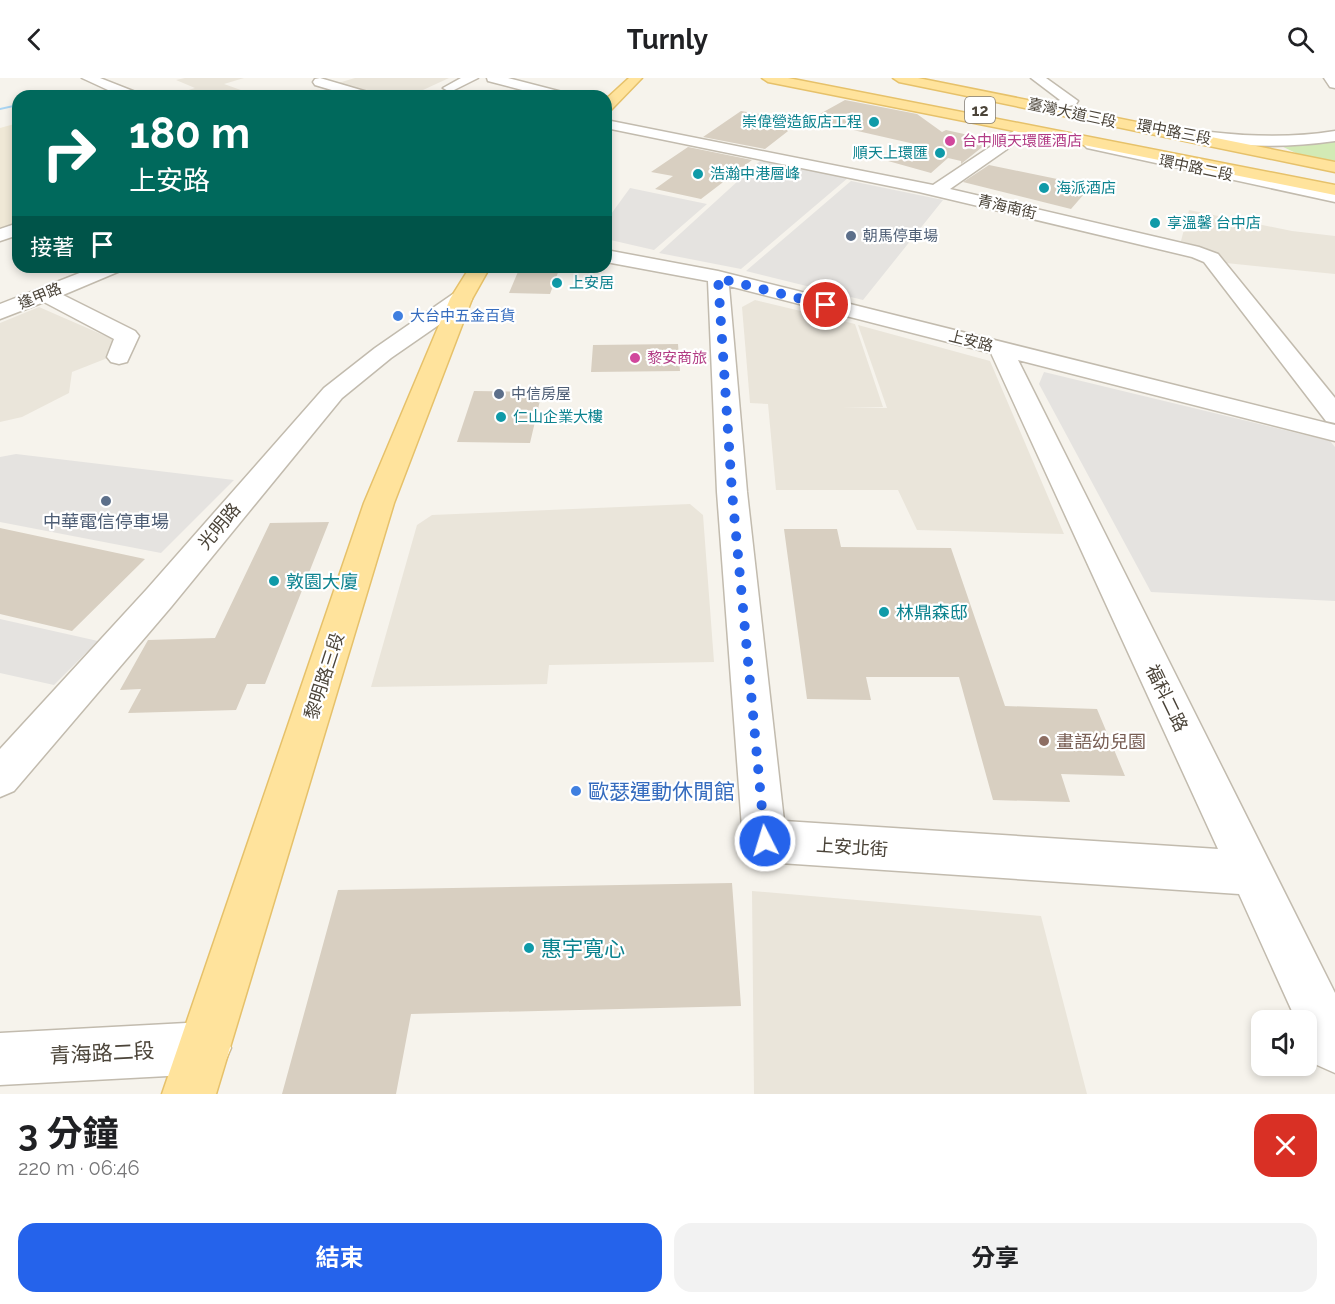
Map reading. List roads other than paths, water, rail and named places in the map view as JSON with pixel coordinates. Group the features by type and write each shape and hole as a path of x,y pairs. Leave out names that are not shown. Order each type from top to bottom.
{"main road":[{"path":"612,101 636,78"},
{"name":"臺灣大道三段","path":"768,78 1058,137"},
{"name":"12","path":"823,78 1141,140 1335,173"},
{"name":"臺灣大道三段","path":"899,78 1335,167"},
{"name":"12","path":"884,84 1141,140"},
{"name":"臺灣大道三段","path":"1141,140 1335,184"},
{"name":"黎明路三段","path":"197,1071 379,503 461,299 476,273"}],"street":[{"path":"88,78 109,87 131,89"},
{"path":"450,88 472,78"},
{"path":"493,78 538,90"},
{"path":"1037,78 1071,101 1049,108"},
{"path":"1330,78 1335,84"},
{"path":"320,82 346,90"},
{"name":"環中路三段","path":"1049,108 1232,139 1288,141 1335,136"},
{"name":"環中路三段","path":"1049,108 1335,162"},
{"name":"青海南街","path":"612,125 936,191 1188,250 1211,258 1335,415"},
{"name":"臺灣大道三段","path":"936,191 1025,130"},
{"name":"環中路二段","path":"1058,137 1335,193"},
{"name":"上安路","path":"612,257 718,278 1335,433"},
{"name":"逢甲路","path":"0,312 98,273"},
{"name":"上安北街","path":"718,278 732,492 765,841 1251,873"},
{"path":"45,294 126,336 119,357"},
{"name":"光明路","path":"0,778 159,598 333,393 383,353 461,299"},
{"name":"福科二路","path":"1000,348 1335,1047"},
{"name":"青海路二段","path":"0,1059 197,1071"}],"waterway":[{"path":"0,109 12,106"}],"place":[{"name":"崇偉營造飯店工程","path":"874,122"},
{"name":"台中順天環匯酒店","path":"950,141"},
{"name":"順天上環匯","path":"940,153"},
{"name":"浩瀚中港層峰","path":"698,174"},
{"name":"海派酒店","path":"1044,188"},
{"name":"享溫馨 台中店","path":"1155,223"},
{"name":"朝馬停車場","path":"851,236"},
{"name":"上安居","path":"557,283"},
{"name":"大台中五金百貨","path":"398,316"},
{"name":"黎安商旅","path":"635,358"},
{"name":"中信房屋","path":"499,394"},
{"name":"仁山企業大樓","path":"501,417"},
{"name":"中華電信停車場","path":"106,501"},
{"name":"敦園大廈","path":"274,581"},
{"name":"林鼎森邸","path":"884,612"},
{"name":"畫語幼兒園","path":"1044,741"},
{"name":"歐瑟運動休閒館","path":"576,791"},
{"name":"惠宇寬心","path":"529,948"}]}
